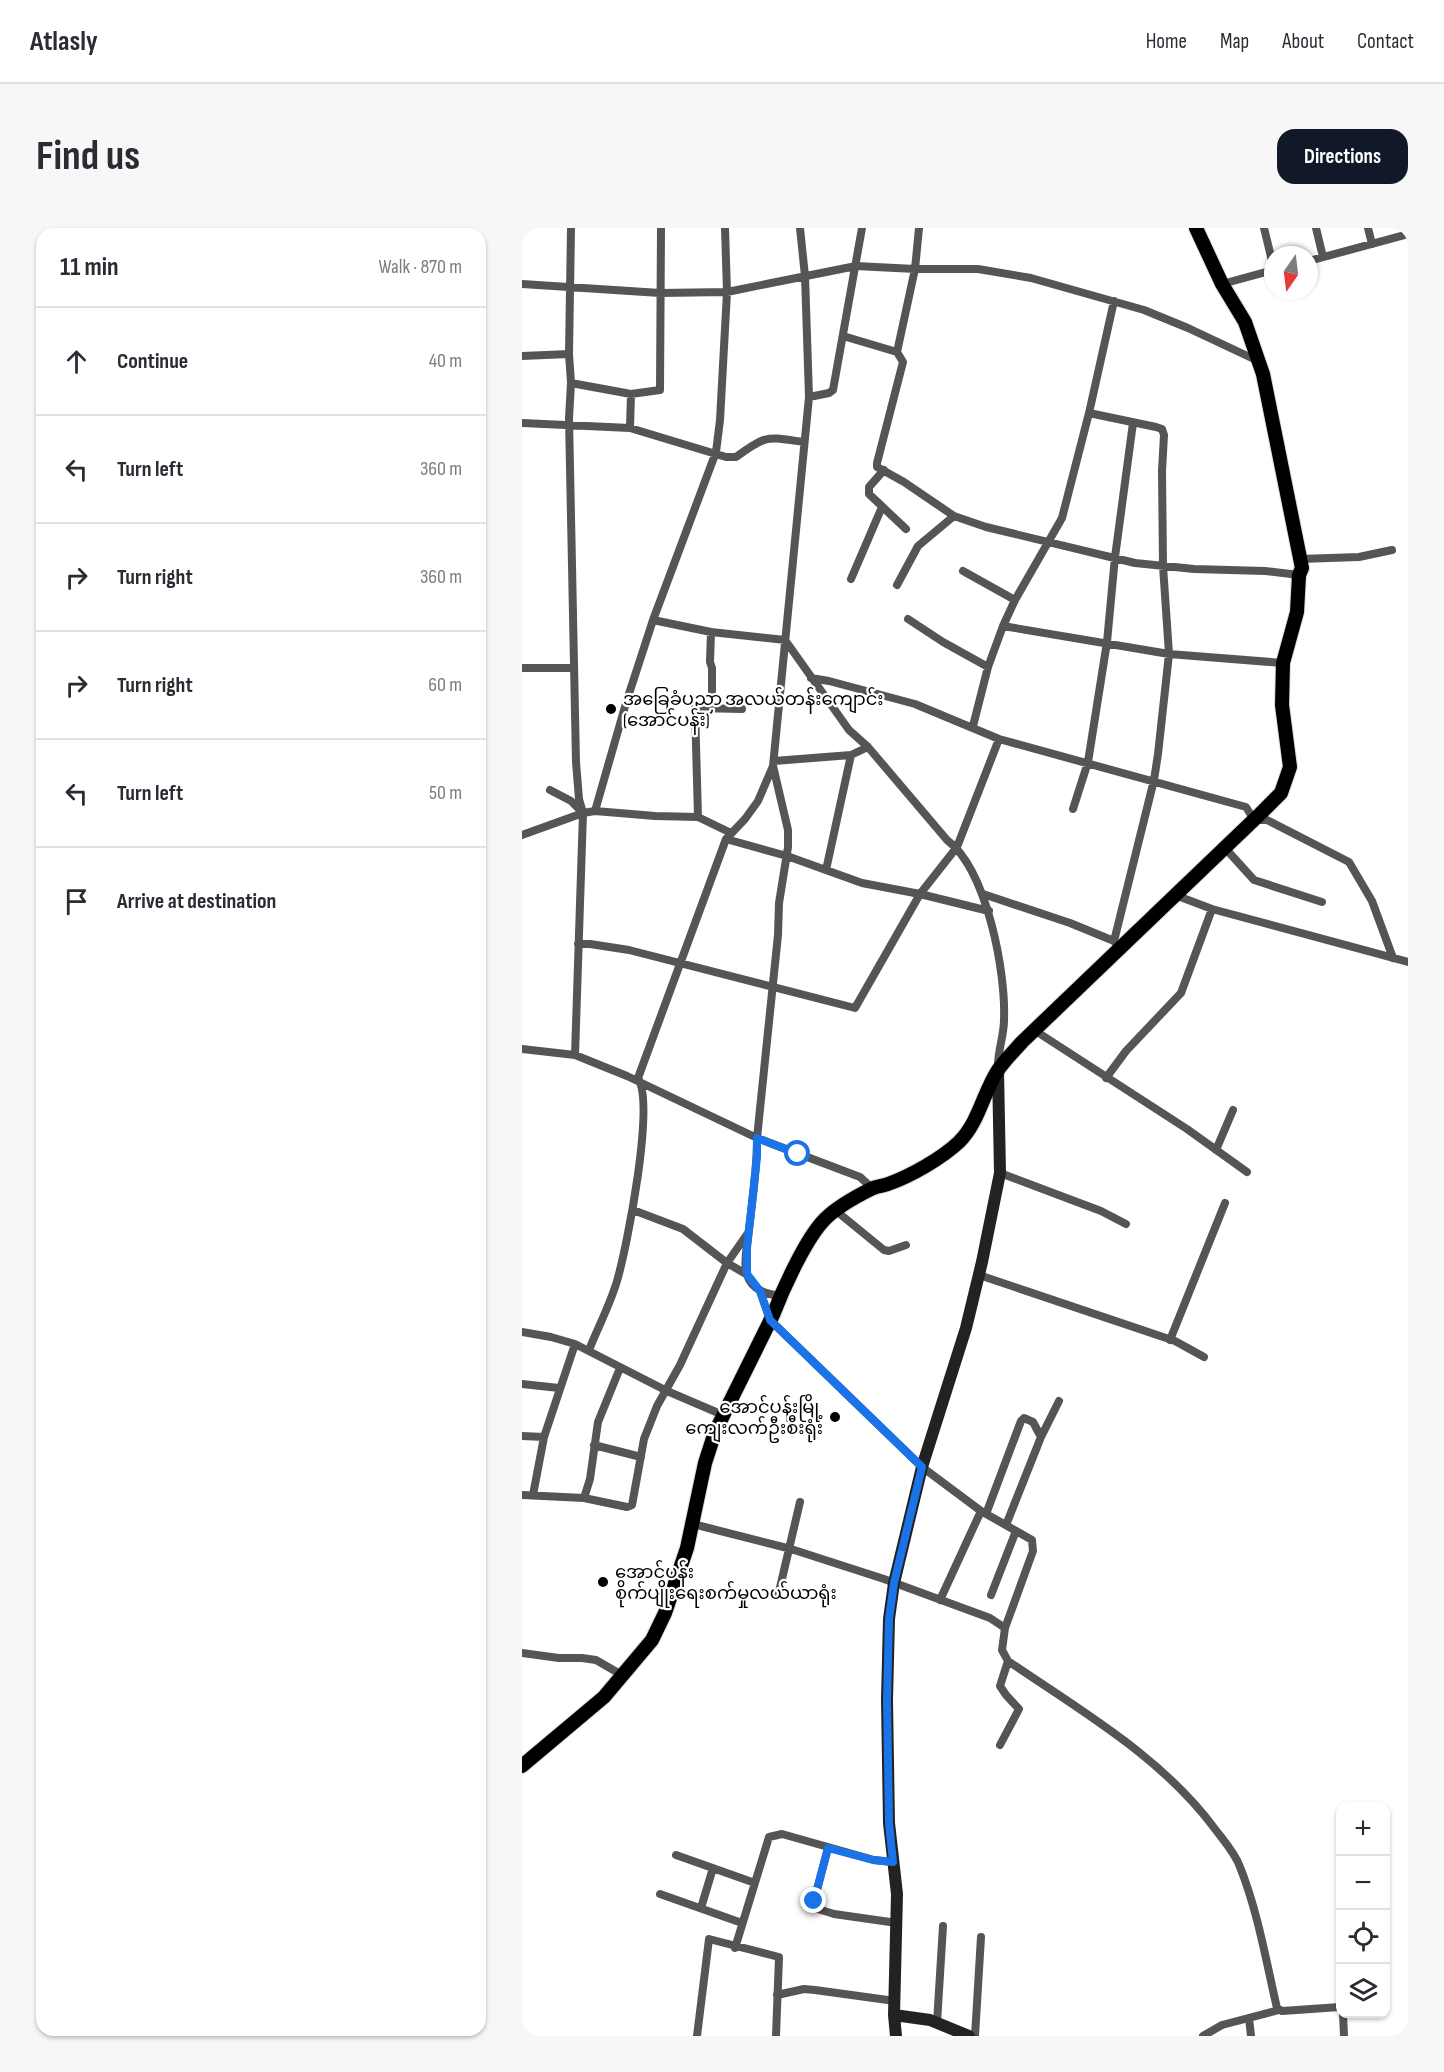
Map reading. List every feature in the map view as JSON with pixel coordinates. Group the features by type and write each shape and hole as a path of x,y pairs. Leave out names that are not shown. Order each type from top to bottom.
{"main road":[{"path":"522,1766 604,1697 652,1640 665,1613 693,1524 705,1463 715,1432 812,1234 835,1210 872,1188 888,1184 917,1170 940,1157 959,1142 973,1125 998,1070 1034,1030 1116,945 1175,895 1281,793 1290,767 1282,705 1283,663 1297,612 1299,575 1302,568 1263,374 1245,322 1222,284 1196,228"}],"street":[{"path":"571,228 569,418 574,668 576,762 579,799 583,813 575,1055"},
{"path":"571,383 631,394 660,390 661,228"},
{"path":"595,811 653,620 716,452 727,292 725,228"},
{"path":"747,1274 779,903 787,856 788,830 774,764 809,397 800,228"},
{"path":"809,397 833,390 862,228"},
{"path":"897,352 915,269 919,228"},
{"path":"1264,228 1268,246"},
{"path":"1316,228 1323,257"},
{"path":"1368,228 1372,244"},
{"path":"1318,258 1408,234"},
{"path":"522,284 660,293 727,292 856,266 988,271 1031,278 1144,310 1256,360 1263,374"},
{"path":"1222,284 1264,272"},
{"path":"973,726 988,667 1003,626 1015,600 1062,518 1114,301"},
{"path":"843,336 897,352 903,362 877,463 878,467 954,516 986,527 1135,563 1299,575"},
{"path":"522,356 569,354"},
{"path":"630,428 631,394"},
{"path":"983,894 1070,923 1116,945 1154,780 1169,654 1163,566 1161,471 1164,435 1162,429 1156,427 1089,413"},
{"path":"522,423 630,428 736,458 758,440 772,437 804,442"},
{"path":"1073,810 1089,762 1107,642 1115,557 1133,423"},
{"path":"884,470 868,490 882,507 906,529"},
{"path":"850,579 882,507"},
{"path":"897,585 918,546 954,516"},
{"path":"1300,559 1359,557 1392,550"},
{"path":"963,571 1015,600"},
{"path":"908,619 988,667"},
{"path":"653,620 711,632 785,640 849,730 868,747 947,840 957,847 983,894 989,911 1004,996 1004,1021 997,1057 1000,1173 966,1328 922,1467 894,1583 887,1638 889,1823 897,1923 894,2015 896,2036"},
{"path":"1003,626 1169,654 1283,663"},
{"path":"711,632 712,696"},
{"path":"522,668 574,668"},
{"path":"811,678 897,699 973,726 999,739 1246,807 1254,820 1267,820 1349,862 1372,901 1393,958"},
{"path":"698,817 695,708 742,709"},
{"path":"578,944 629,950 855,1008 920,894 957,847 999,739"},
{"path":"774,764 851,755 868,747"},
{"path":"826,870 851,755"},
{"path":"589,1350 617,1282 633,1210 644,1112 641,1083 638,1078 728,836 745,819 758,801 774,764"},
{"path":"550,790 571,801 583,813"},
{"path":"522,835 583,813 595,811 698,817 728,836 862,884 920,894 989,911"},
{"path":"1225,848 1254,880 1322,902"},
{"path":"1175,895 1212,909 1408,962"},
{"path":"1106,1078 1126,1051 1181,993 1212,909"},
{"path":"1034,1030 1247,1172"},
{"path":"522,1049 575,1055 641,1083 757,1138 860,1176 872,1188"},
{"path":"1216,1150 1233,1110"},
{"path":"1000,1173 1101,1211 1126,1224"},
{"path":"1170,1340 1225,1203"},
{"path":"633,1210 683,1229 727,1263 747,1274 760,1291 770,1320 922,1467 983,1512 1032,1540 1034,1546 1005,1628 1002,1650 1008,1660 1143,1754 1198,1806 1240,1866 1255,1912 1279,2010"},
{"path":"835,1210 884,1250 889,1251 906,1245"},
{"path":"522,1495 584,1498 627,1507 632,1505 644,1439 657,1406 667,1391 727,1263 749,1232"},
{"path":"979,1275 1170,1340 1204,1357"},
{"path":"760,1291 780,1296"},
{"path":"522,1332 575,1344 667,1391 723,1415"},
{"path":"533,1495 544,1437 575,1344"},
{"path":"584,1498 590,1479 598,1422 620,1368"},
{"path":"522,1384 559,1388"},
{"path":"1006,1525 1041,1437 1059,1401"},
{"path":"940,1600 983,1512 1021,1420 1024,1418 1033,1422 1041,1437"},
{"path":"522,1436 544,1437"},
{"path":"594,1444 641,1456"},
{"path":"778,1596 800,1502"},
{"path":"693,1524 790,1549 894,1583 990,1618 1005,1628"},
{"path":"991,1595 1016,1531"},
{"path":"522,1653 596,1660 622,1675"},
{"path":"1000,1745 1019,1709 1000,1686 1008,1660"},
{"path":"735,1947 769,1837 782,1834 873,1860 893,1862"},
{"path":"828,1848 814,1901 818,1909 834,1914 897,1923"},
{"path":"676,1855 755,1883"},
{"path":"701,1908 713,1868"},
{"path":"660,1894 742,1923"},
{"path":"937,2023 943,1926"},
{"path":"975,2036 981,1937"},
{"path":"697,2036 709,1939 779,1957 776,2036"},
{"path":"777,1995 804,1989 895,2001"},
{"path":"1203,2036 1222,2025 1279,2010 1336,2007"},
{"path":"894,2015 937,2023 969,2036"},
{"path":"1249,2018 1251,2036"},
{"path":"1343,2018 1344,2036"}],"place":[{"name":"အခြေခံပညာ အလယ်တန်းကျောင်း (အောင်ပန်း)","path":"611,709"},
{"name":"အောင်ပန်းမြို့ ကျေးလက်ဦးစီးရုံး","path":"835,1417"},
{"name":"အောင်ပန်း စိုက်ပျိုးရေးစက်မှုလယ်ယာရုံး","path":"603,1582"}],"route":[{"path":"798,1154 757,1138 747,1248 747,1274 760,1291 770,1320 922,1467 894,1583 887,1638 889,1823 893,1862 873,1860 828,1848 814,1901"}]}
